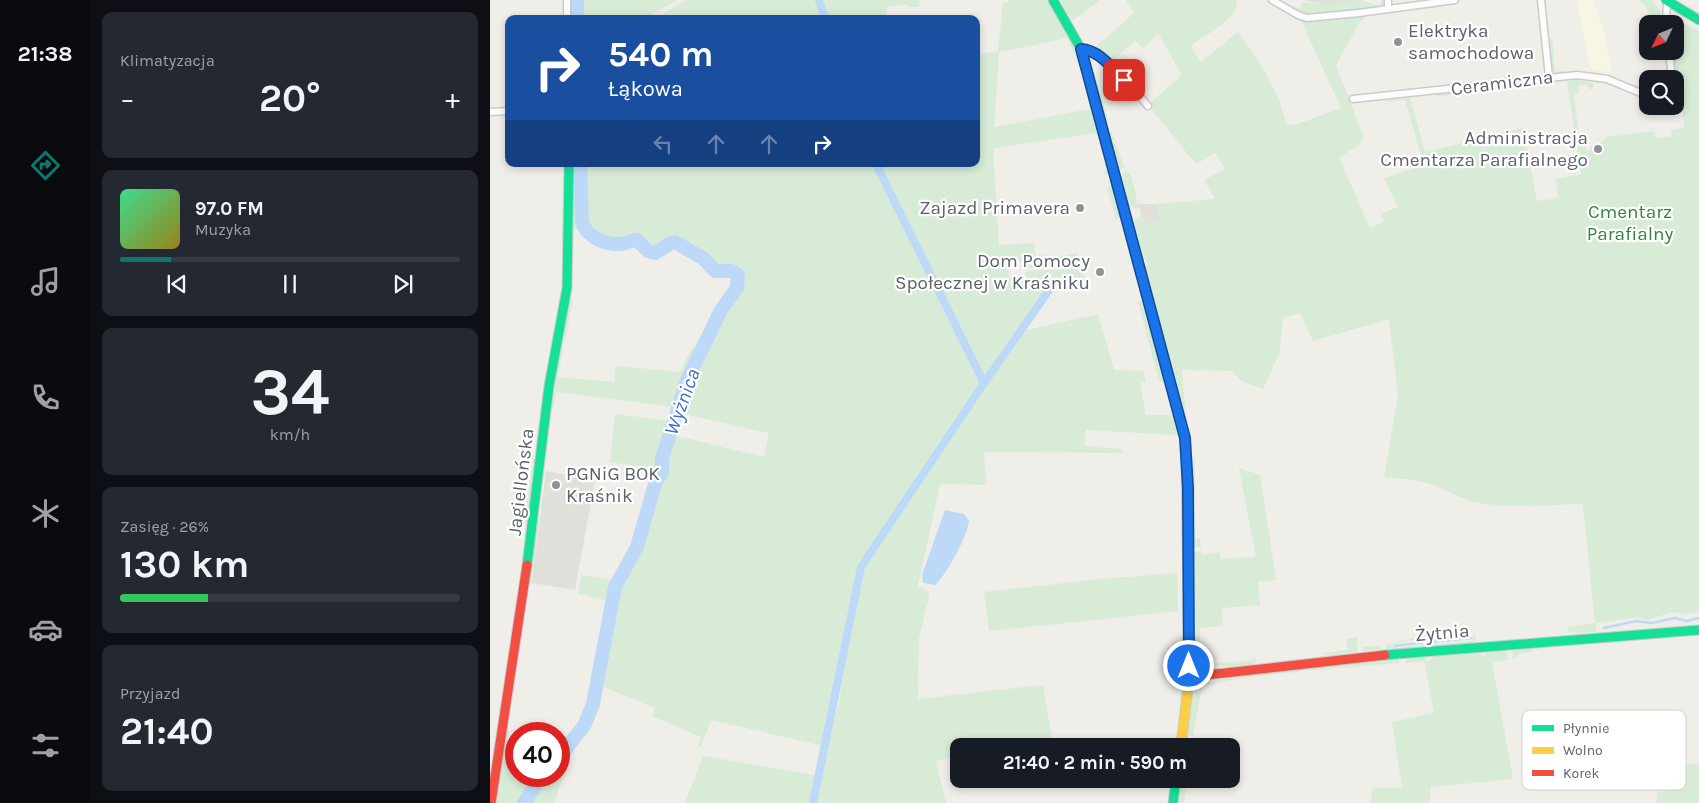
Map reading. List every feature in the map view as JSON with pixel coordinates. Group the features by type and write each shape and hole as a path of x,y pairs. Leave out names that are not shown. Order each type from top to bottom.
{"street":[{"path":"567,0 567,15"},
{"path":"1054,0 1081,49 1185,438 1188,488 1189,677 1182,738"},
{"path":"1272,0 1307,18 1359,14 1388,8 1455,0"},
{"path":"1388,0 1388,8"},
{"path":"1541,0 1549,77"},
{"path":"1666,15 1666,1 1699,20"},
{"path":"1081,49 1087,49 1099,56 1148,106"},
{"name":"Ceramiczna","path":"1353,99 1577,75 1603,77 1639,92"},
{"path":"490,112 505,112"},
{"name":"Jagiellońska","path":"491,803 525,584 549,386 566,295 570,260 568,167"},
{"name":"Żytnia","path":"1189,677 1360,657 1699,630"},
{"path":"1173,803 1175,788"}],"shaded area":[{"path":"1303,0 1362,0 1362,1 1324,4"},
{"path":"1577,0 1593,0 1603,27 1612,73 1590,69"},
{"path":"1138,204 1156,204 1161,219 1144,225"},
{"path":"546,471 595,480 575,590 532,583"}],"green space":[{"path":"572,0 677,0 651,15 572,15"},
{"path":"686,0 919,0 920,7 908,7 907,4 886,7 887,15 662,15"},
{"path":"1012,0 1047,0 1072,44 1080,67 1067,38 999,52 994,127 1090,109 1082,75 1108,173 1104,175 1103,171 1107,170 1097,133 993,148 999,245 1034,243 1035,255 1061,256 1077,253 1081,265 1026,268 1025,261 1009,262 1009,279 1026,279 1026,271 1082,268 1087,287 1077,290 1052,286 1022,331 1098,314 1114,370 1143,371 1146,382 1140,383 1146,415 1174,415 1178,435 1086,430 1084,446 1122,449 1122,453 984,452 986,485 940,484 918,586 928,591 929,597 919,638 918,699 1043,685 1052,738 950,738 950,757 936,761 946,803 685,803 703,756 820,776 839,702 856,591 823,746 711,720 701,747 698,745 701,737 652,716 655,708 601,686 589,723 575,745 570,759 570,737 576,729 588,702 591,674 609,601 578,594 581,575 615,580 637,544 651,498 655,469 610,462 615,414 669,421 674,407 556,392 553,410 551,410 560,348 563,348 558,377 614,382 616,366 680,372 692,348 700,348 739,281 738,275 730,271 715,271 704,259 675,242 655,253 648,251 637,241 610,243 584,230 574,229 573,167 980,167 980,54 998,52 1003,3","holes":["679,413 769,433 764,457 673,435"]},
{"path":"1060,0 1100,0 1072,21"},
{"name":"Cmentarz Parafialny","path":"1126,0 1237,0 1236,8 1226,21 1191,46 1201,62 1238,32 1273,87 1286,124 1295,125 1341,108 1300,18 1368,14 1359,24 1336,65 1364,138 1359,145 1339,158 1370,228 1384,222 1381,214 1398,207 1384,178 1424,165 1405,100 1385,102 1387,100 1410,98 1425,152 1523,128 1537,201 1558,198 1556,179 1581,174 1567,81 1554,82 1554,80 1571,78 1593,83 1593,89 1588,89 1587,84 1578,86 1579,94 1574,95 1580,145 1586,145 1586,150 1591,150 1590,145 1594,149 1606,137 1654,131 1656,138 1672,136 1671,130 1685,127 1683,115 1684,70 1675,70 1674,60 1684,60 1684,24 1699,31 1699,612 1685,614 1672,612 1647,620 1638,617 1596,623 1596,632 1575,633 1574,631 1567,633 1568,627 1595,623 1583,504 1496,505 1464,499 1424,482 1384,478 1398,395 1389,319 1313,341 1300,313 1283,318 1279,354 1263,389 1242,381 1232,371 1182,370 1186,418 1145,267 1148,266 1146,259 1143,259 1134,220 1141,216 1144,225 1161,219 1156,204 1215,199 1204,180 1225,169 1215,153 1196,164 1148,105 1182,75 1158,33 1144,48 1135,41 1109,63 1093,49 1134,13"},
{"path":"1381,0 1385,0 1382,7 1348,13 1310,15 1292,7 1300,9 1302,2 1324,4 1362,1 1381,6"},
{"path":"1640,0 1652,0 1660,10 1661,15 1651,15"},
{"path":"1552,38 1555,71 1567,72 1555,73 1552,70 1549,39"},
{"path":"1094,56 1098,57 1091,61 1109,124 1106,123 1090,61"},
{"path":"1509,76 1509,79 1450,86 1450,84"},
{"path":"1512,85 1513,87 1436,97 1436,94"},
{"path":"1111,131 1125,168 1120,170 1109,137"},
{"path":"1126,171 1131,175 1139,208 1136,209 1129,205 1121,180 1122,174"},
{"path":"1107,186 1113,187 1120,218 1116,220"},
{"path":"563,221 565,221 565,262 562,260"},
{"path":"570,299 573,300 565,341 562,339"},
{"path":"1141,301 1145,306 1174,414 1165,381 1159,381 1138,302"},
{"path":"533,458 535,459 528,522 524,524"},
{"path":"1193,458 1195,459 1195,538 1200,538 1201,547 1193,547"},
{"path":"1239,468 1260,475 1276,580 1258,582 1260,605 1222,608 1223,626 1200,628 1199,666 1220,669 1197,671 1193,667 1194,552 1201,551 1202,555 1219,552 1221,559 1256,557"},
{"path":"540,518 532,582 575,590 529,583 537,520"},
{"path":"1177,573 1178,611 989,631 984,592"},
{"path":"1699,633 1699,635 1603,644 1604,642"},
{"path":"1428,634 1436,639 1469,634 1436,641 1428,636 1393,644 1394,648 1474,641 1473,634 1475,634 1476,642 1386,650 1386,645"},
{"path":"1357,637 1357,652 1324,655 1323,653 1347,650 1346,639"},
{"path":"1361,637 1363,647 1381,646 1381,649 1363,651"},
{"path":"1530,647 1532,652 1521,653 1513,659 1512,649"},
{"path":"1506,649 1508,660 1492,662 1513,779 1431,787 1429,803 1370,803 1373,788 1402,788 1392,722 1434,713 1424,661 1408,663 1406,665 1406,658 1424,656 1427,661 1431,660 1434,655 1480,651 1481,656 1486,655 1487,651"},
{"path":"1256,657 1255,666 1229,667 1214,664 1253,660"},
{"path":"1399,658 1399,666 1396,663 1305,671 1306,668"},
{"path":"1299,668 1299,672 1263,675 1204,687 1201,692 1193,736 1187,734 1191,691 1194,691 1196,683"},
{"path":"505,743 505,787 560,787 554,803 495,803"},
{"path":"1686,763 1699,764 1699,803 1656,803 1658,790 1686,790"},
{"path":"1180,788 1186,788 1184,803 1177,803"}],"water":[{"path":"945,510 964,514 969,521 965,536 956,555 940,580 935,585 923,583 922,575"}],"waterway":[{"name":"Wyżnica","path":"577,0 577,15"},
{"path":"819,0 824,15"},
{"name":"Wyżnica","path":"570,743 584,726 593,704 615,587 637,547 656,481 662,472 662,459 687,380 721,310 737,288 738,275 731,271 715,271 704,259 675,242 655,253 648,251 637,240 616,244 604,242 593,236 584,228 582,222 580,167"},
{"path":"813,803 861,567 982,386 983,381 877,167"},
{"path":"982,386 1050,289"},
{"path":"1604,628 1636,621 1652,623 1675,618 1687,621 1699,618"},
{"path":"1395,646 1472,638"},
{"name":"Wyżnica","path":"524,803 535,787"}],"traffic: fast":[{"path":"1053,0 1081,49 1185,437 1186,458"},
{"path":"1666,0 1699,20"},
{"path":"527,565 549,386 567,288 569,167"},
{"path":"1385,655 1699,630"},
{"path":"1173,803 1175,788"}],"traffic: slow":[{"path":"1182,738 1189,677 1186,458"}],"traffic: jam":[{"path":"491,803 527,565"},
{"path":"1189,677 1385,655"}],"place":[{"name":"Elektryka samochodowa","path":"1398,42"},
{"name":"Administracja Cmentarza Parafialnego","path":"1598,149"},
{"name":"Zajazd Primavera","path":"1080,208"},
{"name":"Dom Pomocy Społecznej w Kraśniku","path":"1100,272"},
{"name":"PGNiG BOK Kraśnik","path":"556,485"}],"route":[{"path":"1124,80 1094,52 1081,49 1185,438 1188,488 1189,666"}]}
